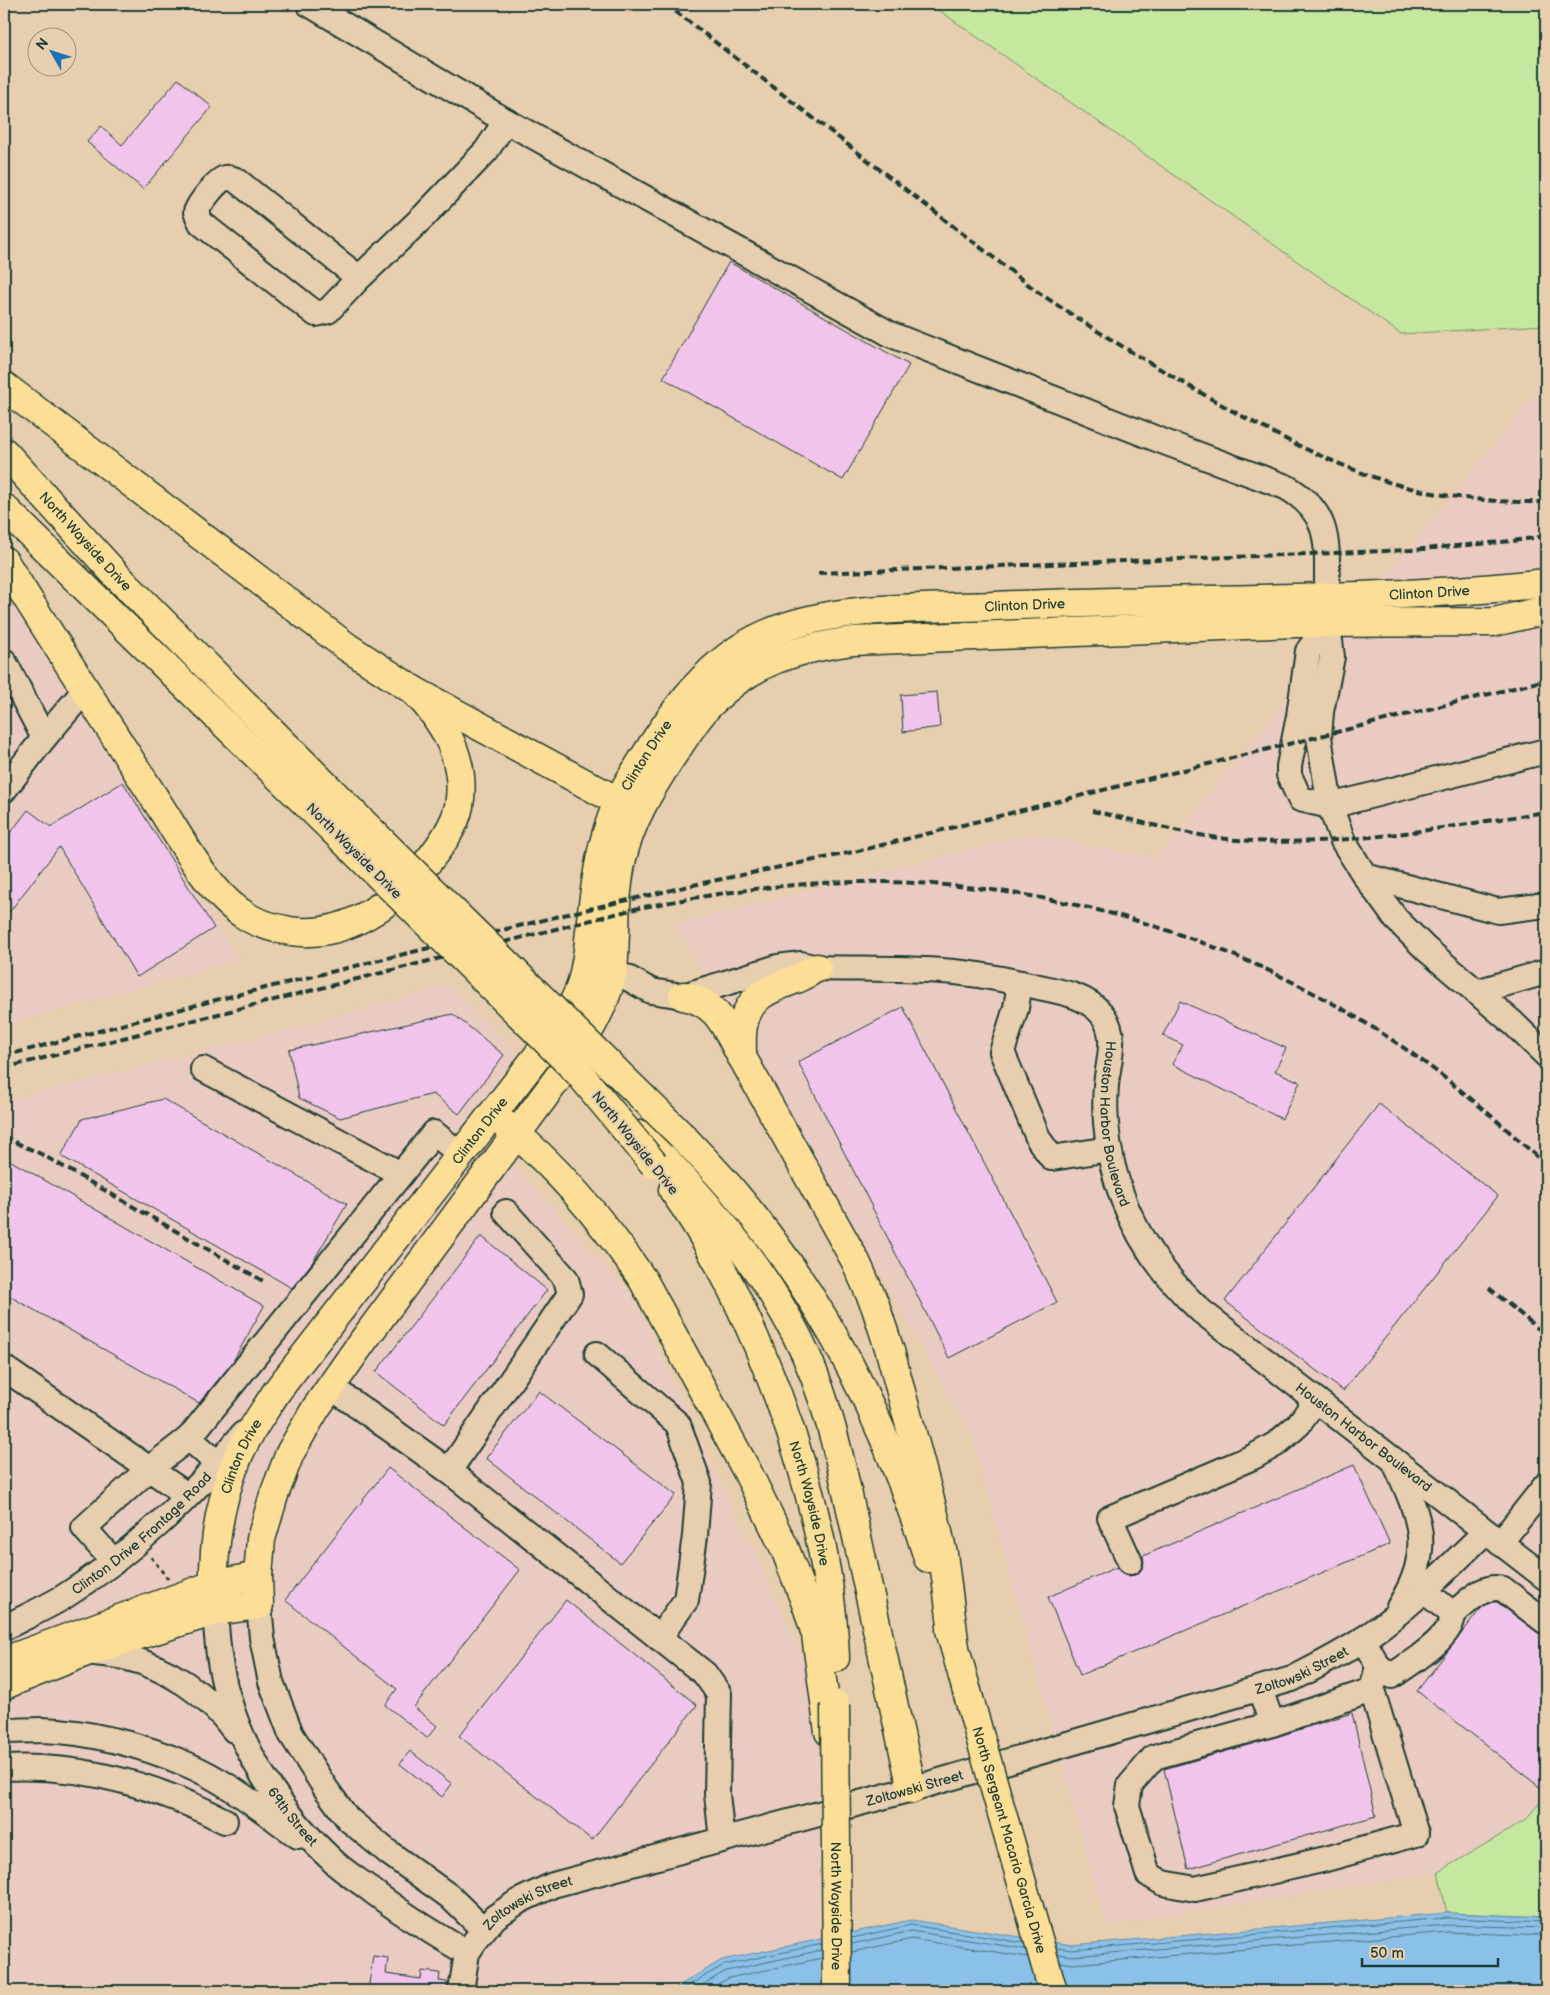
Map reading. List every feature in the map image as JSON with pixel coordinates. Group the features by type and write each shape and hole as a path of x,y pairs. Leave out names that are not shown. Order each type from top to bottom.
{"main road":[{"path":"4,386 347,648 413,690 628,806"},
{"name":"North Wayside Drive","path":"4,452 342,821 658,1160 733,1290 777,1390 796,1442 810,1495 827,1582 835,1656 830,1702 836,1790 837,1991"},
{"name":"North Wayside Drive","path":"4,508 682,1136 736,1194 808,1294 842,1351 881,1429 910,1502 966,1688"},
{"path":"4,561 212,886 241,914 258,923 279,929 301,932 324,931 347,926 368,916 404,888 433,855 452,826 459,807 459,767 452,744 440,721 429,706 413,690"},
{"name":"Clinton Drive","path":"214,1598 216,1535 224,1495 225,1469 238,1456 276,1391 560,1027 574,1002 582,980 588,951 600,858 610,820 628,806 662,772 710,704 755,669 773,660 811,647 853,641 1063,631 1328,611 1546,583"},
{"name":"Clinton Drive","path":"1328,611 1494,622 1546,610"},
{"name":"Clinton Drive","path":"259,1605 258,1576 261,1539 274,1495 290,1453 331,1387 578,1051 600,1009 612,974 615,954 618,884 628,836 628,806"},
{"path":"742,1058 742,1026 745,1016 756,1001 770,988 798,979 817,968"},
{"path":"683,996 694,998 712,1008 719,1016 856,1262 875,1305 890,1351 934,1515 943,1554 955,1648"},
{"path":"492,1115 517,1134 563,1177 588,1205 643,1280 748,1473 785,1549 816,1635 830,1702"},
{"path":"461,1155 487,1175"},
{"path":"658,1160 716,1217 753,1265 784,1311 810,1365 836,1440 912,1790"},
{"path":"299,1362 331,1387"},
{"path":"4,1685 214,1598 258,1576"},
{"path":"4,1641 104,1623 214,1598 259,1605"},
{"path":"4,1661 104,1623"},
{"path":"4,1691 39,1671"},
{"name":"North Sergeant Macario Garcia Drive","path":"966,1688 1053,1991"}],"street":[{"path":"309,4 506,121 892,335 1167,443 1286,487 1296,493 1315,511 1324,530 1332,657 1321,712 1319,737 1330,806 1343,840 1365,876 1396,919 1426,949 1546,1055"},
{"path":"359,278 236,180 225,178 219,182 198,207 196,212 202,223 316,314 328,311 359,278 423,217 486,151 506,121"},
{"path":"1328,611 1308,651 1299,716 1289,766 1289,775 1300,799 1330,806 1546,751"},
{"path":"7,675 44,738"},
{"path":"4,790 44,738 85,690"},
{"path":"1365,876 1498,911 1546,905"},
{"name":"Houston Harbor Boulevard","path":"612,974 626,977 651,991 683,996 778,967 801,964 817,968 942,971 1020,983 1075,995 1093,1006 1106,1020 1112,1038 1105,1108 1109,1148 1122,1200 1148,1250 1169,1278 1201,1311 1546,1578"},
{"path":"1476,992 1546,972"},
{"path":"582,980 612,974"},
{"path":"1020,983 1016,1008 1002,1052 1039,1140 1052,1158 1109,1148"},
{"path":"203,1069 400,1174"},
{"path":"114,1562 84,1528 149,1469 188,1438 434,1133 461,1155"},
{"path":"449,1471 570,1294 566,1279 506,1212"},
{"path":"597,1354 678,1424 699,1483 695,1536 686,1600 659,1638"},
{"path":"4,1368 187,1495"},
{"path":"331,1387 449,1471 705,1674 719,1694 717,1794 722,1840"},
{"path":"1130,1562 1110,1518 1253,1457 1276,1444 1299,1424 1316,1400"},
{"path":"188,1438 225,1469"},
{"path":"1393,1617 1412,1584 1420,1550 1420,1530 1416,1511 1394,1461"},
{"name":"Clinton Drive Frontage Road","path":"4,1628 61,1598 114,1562 187,1495 225,1469"},
{"name":"Zoltowski Street","path":"467,1953 495,1917 504,1910 553,1885 912,1790 1292,1679 1363,1639 1393,1617 1493,1538 1546,1486"},
{"path":"1453,1614 1483,1590 1495,1587 1503,1589 1546,1622"},
{"path":"1424,1591 1453,1614"},
{"name":"69th Street","path":"214,1598 218,1651 228,1697 246,1745 265,1778 297,1823 333,1862 402,1914 467,1953"},
{"path":"259,1605 262,1638 272,1682 291,1734 326,1789 348,1819 390,1853 449,1896 484,1930"},
{"path":"1363,1639 1378,1666 1392,1676 1437,1642 1453,1620 1453,1614"},
{"path":"86,1652 124,1657 160,1669 194,1689 222,1714 246,1745"},
{"path":"1372,1690 1272,1724 1154,1757 1130,1785 1127,1806 1148,1874 1163,1883 1195,1889 1326,1859 1416,1834 1372,1690 1378,1666"},
{"path":"1260,1689 1272,1724"},
{"path":"4,1731 43,1730 90,1736 137,1747 187,1764 245,1798 333,1862"},
{"path":"4,1768 61,1768 112,1778 154,1789 225,1821"},
{"path":"462,1991 467,1953"}],"path":[{"path":"149,1554 172,1584"}],"shaded area":[{"path":"1546,380 1546,1793 1526,1820 1438,1872 1106,1926 972,1437 805,1138 744,1042 674,925 1031,834 1157,858"},
{"path":"4,581 240,960 4,1025"},
{"path":"448,985 521,1057 472,1120 633,1296 818,1688 822,1939 677,1991 4,1991 4,1101 287,1030"}],"green space":[{"path":"930,4 1546,4 1546,323 1544,325 1401,334"},
{"path":"1546,1793 1546,1917 1447,1913 1438,1872 1526,1820"}],"water":[{"path":"1447,1913 1546,1917 1546,1991 670,1991 722,1960 911,1920 1072,1945"}],"building":[{"path":"178,79 212,107 143,189 87,142 101,126 122,145"},
{"path":"729,262 909,365 843,480 663,378"},
{"path":"937,692 940,727 903,732 901,695"},
{"path":"123,782 214,928 137,977 59,847 4,919 4,841 28,810 51,827"},
{"path":"1180,1001 1286,1048 1275,1071 1300,1082 1282,1119 1172,1064 1183,1045 1163,1035"},
{"path":"903,1007 1057,1302 949,1358 798,1062"},
{"path":"453,1014 504,1055 459,1114 433,1094 340,1118 299,1098 289,1050"},
{"path":"163,1099 347,1204 312,1263 292,1288 61,1156 82,1119"},
{"path":"1379,1104 1498,1196 1343,1391 1225,1301"},
{"path":"4,1157 264,1306 232,1363 199,1403 4,1293"},
{"path":"481,1236 547,1290 444,1425 376,1372"},
{"path":"539,1391 676,1495 620,1563 486,1458"},
{"path":"1354,1465 1390,1544 1080,1675 1048,1597 1117,1567 1122,1573 1129,1576 1135,1575 1141,1570 1144,1563 1143,1556"},
{"path":"388,1468 520,1570 414,1707 437,1726 427,1738 385,1705 397,1689 285,1600"},
{"path":"566,1600 697,1705 592,1840 459,1736"},
{"path":"1492,1602 1497,1602 1538,1633 1546,1635 1546,1792 1417,1691 1482,1607"},
{"path":"1352,1713 1376,1816 1188,1869 1164,1769"},
{"path":"410,1751 452,1784 442,1797 400,1764"},
{"path":"373,1956 388,1958 386,1974 421,1979 422,1971 440,1973 439,1981 447,1982 447,1991 368,1991"}],"railway":[{"path":"666,4 1038,292 1113,341 1212,399 1307,450 1382,480 1422,491 1463,498 1546,502"},
{"path":"818,573 1411,550 1513,541 1546,536"},
{"path":"4,1056 212,1001 576,912 693,885 858,851 1546,680"},
{"path":"1092,811 1201,835 1237,840 1276,842 1354,839 1392,835 1546,812"},
{"path":"4,1068 639,908 692,898 773,887 855,882 923,883 990,890 1057,901 1124,917 1189,938 1252,963 1313,993 1395,1042 1462,1092 1546,1165"},
{"path":"4,1137 41,1154 265,1282"},
{"path":"1489,1288 1546,1335"}]}
